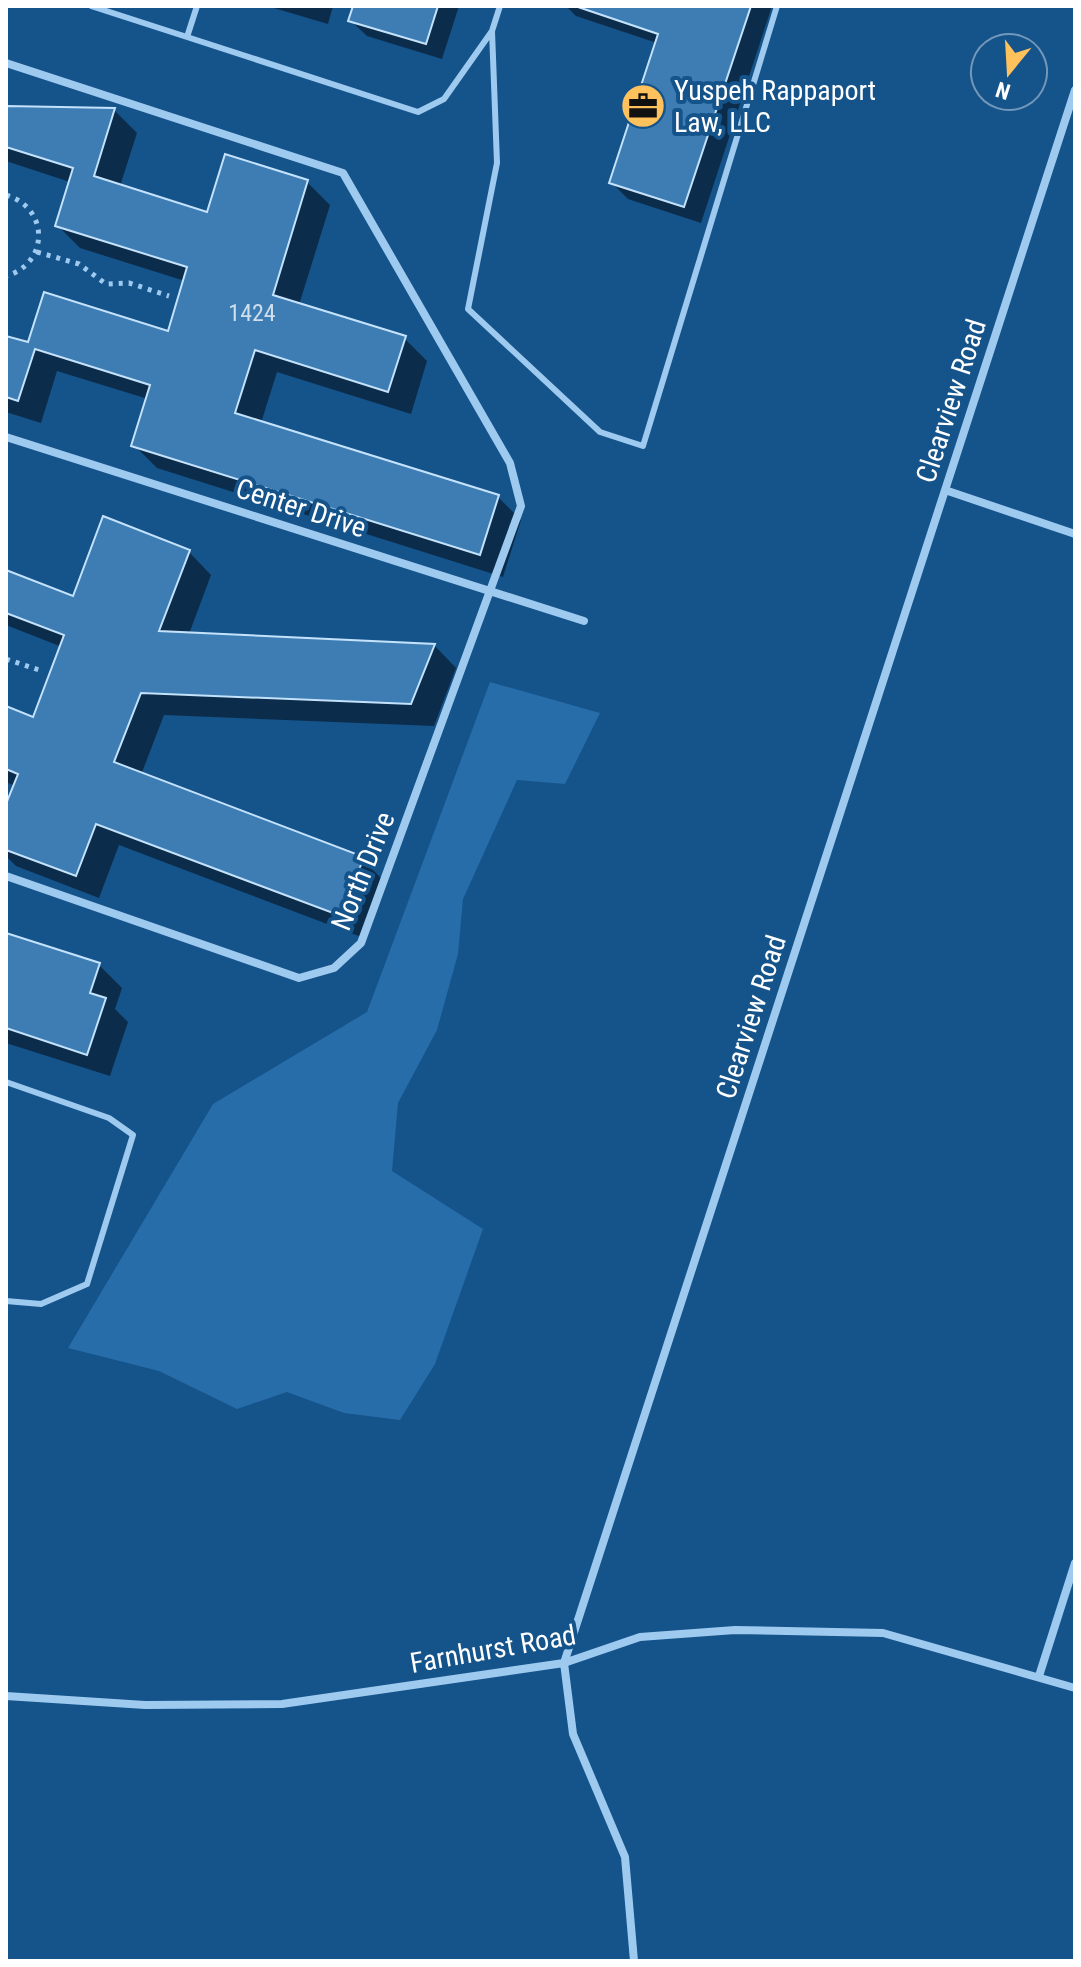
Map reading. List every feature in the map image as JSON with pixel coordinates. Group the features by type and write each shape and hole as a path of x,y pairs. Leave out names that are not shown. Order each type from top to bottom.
{"street":[{"name":"North Drive","path":"6,63 343,173 510,463 521,506 361,943 334,968 299,978 6,876"},
{"name":"Clearview Road","path":"634,1961 625,1857 573,1734 564,1663 1075,90"},
{"name":"Center Drive","path":"6,437 584,621"},
{"path":"945,490 1075,534"},
{"path":"1039,1676 1075,1563"},
{"name":"Farnhurst Road","path":"6,1696 145,1705 282,1704 564,1663 640,1637 735,1630 883,1633 1075,1688"}],"lane":[{"path":"91,6 418,112 444,99 492,31 500,6"},
{"path":"187,37 197,6"},
{"path":"492,31 497,163 468,309 600,432 643,446 777,6"},
{"path":"6,1082 109,1118 133,1135 87,1284 41,1304 6,1301"}],"path":[{"path":"6,195 22,201 32,211 40,238 37,252 29,264 6,276"},
{"path":"37,252 79,264 106,284 129,283 169,296"},
{"path":"6,659 39,670"}],"shaded area":[{"path":"490,682 600,713 565,784 517,780 463,899 458,954 437,1030 398,1103 392,1171 483,1229 435,1364 400,1420 344,1413 287,1392 237,1409 159,1371 68,1348 213,1104 367,1012"}],"building":[{"path":"353,6 438,6 426,44 348,21"},
{"path":"575,6 751,6 684,207 609,183 658,34"},
{"path":"6,106 115,108 94,176 207,212 225,154 308,180 273,295 406,336 388,392 255,350 235,413 499,495 480,555 131,446 150,385 35,349 18,401 6,397 6,336 28,342 44,292 168,331 187,267 55,226 73,168 6,147"},
{"path":"103,516 190,550 159,631 435,644 411,704 141,693 114,762 364,857 341,916 96,824 76,876 6,850 6,804 18,774 6,769 6,706 33,717 64,635 6,613 6,570 73,596"},
{"path":"6,933 100,963 90,993 106,998 87,1055 6,1028"}],"place":[{"name":"Yuspeh Rappaport Law, LLC","path":"643,106"}]}
